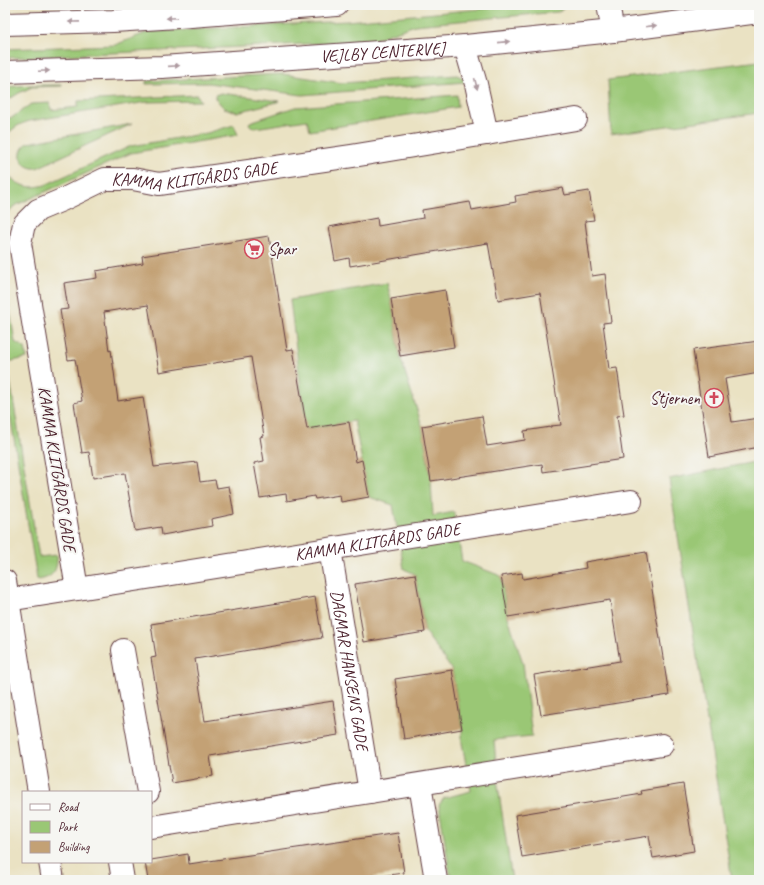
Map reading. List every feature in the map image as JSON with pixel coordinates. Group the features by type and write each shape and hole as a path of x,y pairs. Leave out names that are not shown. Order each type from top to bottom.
{"street":[{"path":"5,24 171,18 337,5"},
{"path":"608,5 613,31"},
{"name":"VEJLBY CENTERVEJ","path":"5,72 162,67 465,46 613,31 759,12"},
{"path":"465,46 476,84 486,134"},
{"name":"KAMMA KLITGÅRDS GADE","path":"77,589 20,243 24,224 38,210 105,179 133,179 159,184 272,168 576,119"},
{"name":"KAMMA KLITGÅRDS GADE","path":"7,591 77,589 631,500"},
{"name":"DAGMAR HANSENS GADE","path":"330,549 370,792"},
{"path":"7,591 39,791"},
{"path":"123,650 148,791"},
{"path":"152,821 370,792 662,745"},
{"path":"420,784 436,880"},
{"path":"50,863 53,880"},
{"path":"120,863 123,880"}],"green space":[{"path":"525,5 561,5 563,9 558,12 415,25 370,41 5,58 5,49 115,45 148,32 347,21"},
{"path":"659,5 721,5 667,10 662,9"},
{"path":"759,61 759,113 611,134 608,80"},
{"path":"283,74 342,83 457,75 463,78 466,82 302,95 208,83 146,84 146,81"},
{"path":"31,85 62,86 32,87 5,102 5,87"},
{"path":"221,93 279,101 237,112 224,108 215,98 215,95"},
{"path":"197,95 201,101 147,102 30,121 16,127 5,138 5,119 13,117 31,104 50,103 51,110 78,107 78,101"},
{"path":"457,95 458,107 310,131 307,120 255,128 249,124 250,122 295,107"},
{"path":"132,124 37,168 27,166 22,160 21,151 28,143"},
{"path":"234,125 238,135 131,153 14,206 5,216 5,171 13,180 22,185 33,187 45,185 131,146 207,133"},
{"path":"5,281 15,342 25,348 27,358 7,362 39,557 57,555 57,565 54,572 43,579 38,580 5,384"},
{"path":"387,283 400,356 422,426 431,481 433,516 454,512 462,561 501,576 508,617 523,663 532,736 494,740 498,786 512,880 451,880 439,805 444,798 471,791 462,743 462,729 452,670 425,632 415,574 404,569 393,505 369,497 354,421 306,429 290,300"},
{"path":"759,461 759,880 732,880 669,479"}],"building":[{"path":"563,188 565,195 589,191 594,220 585,221 592,276 605,274 611,322 603,323 609,369 617,368 624,415 617,416 623,459 543,472 542,464 431,481 422,426 482,416 487,446 525,440 524,431 561,425 540,293 498,300 488,243 350,266 349,258 335,261 329,227 377,218 378,226 423,218 422,210 470,202 472,210 516,202 515,196"},
{"path":"269,236 287,350 293,349 307,429 349,422 356,462 362,460 369,497 341,502 340,495 315,499 314,496 287,501 286,494 260,498 254,463 264,461 260,437 264,436 251,357 159,372 148,305 104,312 118,401 143,397 154,467 197,462 200,482 215,480 217,488 229,486 234,514 211,519 212,526 162,535 161,527 135,531 125,473 93,478 89,452 82,453 74,403 82,401 75,359 68,360 60,310 68,309 64,283 97,278 96,271 143,263 142,256"},
{"path":"445,290 454,347 400,356 391,299"},
{"name":"Stjernen","path":"759,341 759,373 725,379 732,422 759,418 759,447 709,457 693,350"},
{"path":"646,552 669,695 541,715 534,675 620,661 610,600 508,617 501,576 522,573 523,579 586,568 585,562"},
{"path":"415,574 425,632 364,642 355,584"},
{"path":"315,597 322,638 195,659 205,721 333,701 338,735 210,756 213,776 172,783 151,658 156,657 151,624"},
{"path":"452,670 462,729 404,739 395,679"},
{"path":"683,784 694,851 653,858 649,836 522,857 515,815 642,794 641,791"},
{"path":"398,833 404,873 374,877 375,880 148,880 145,863 152,863 152,860 188,854 189,864"}],"place":[{"name":"Spar","path":"254,249"},
{"name":"Stjernen","path":"714,398"}]}
